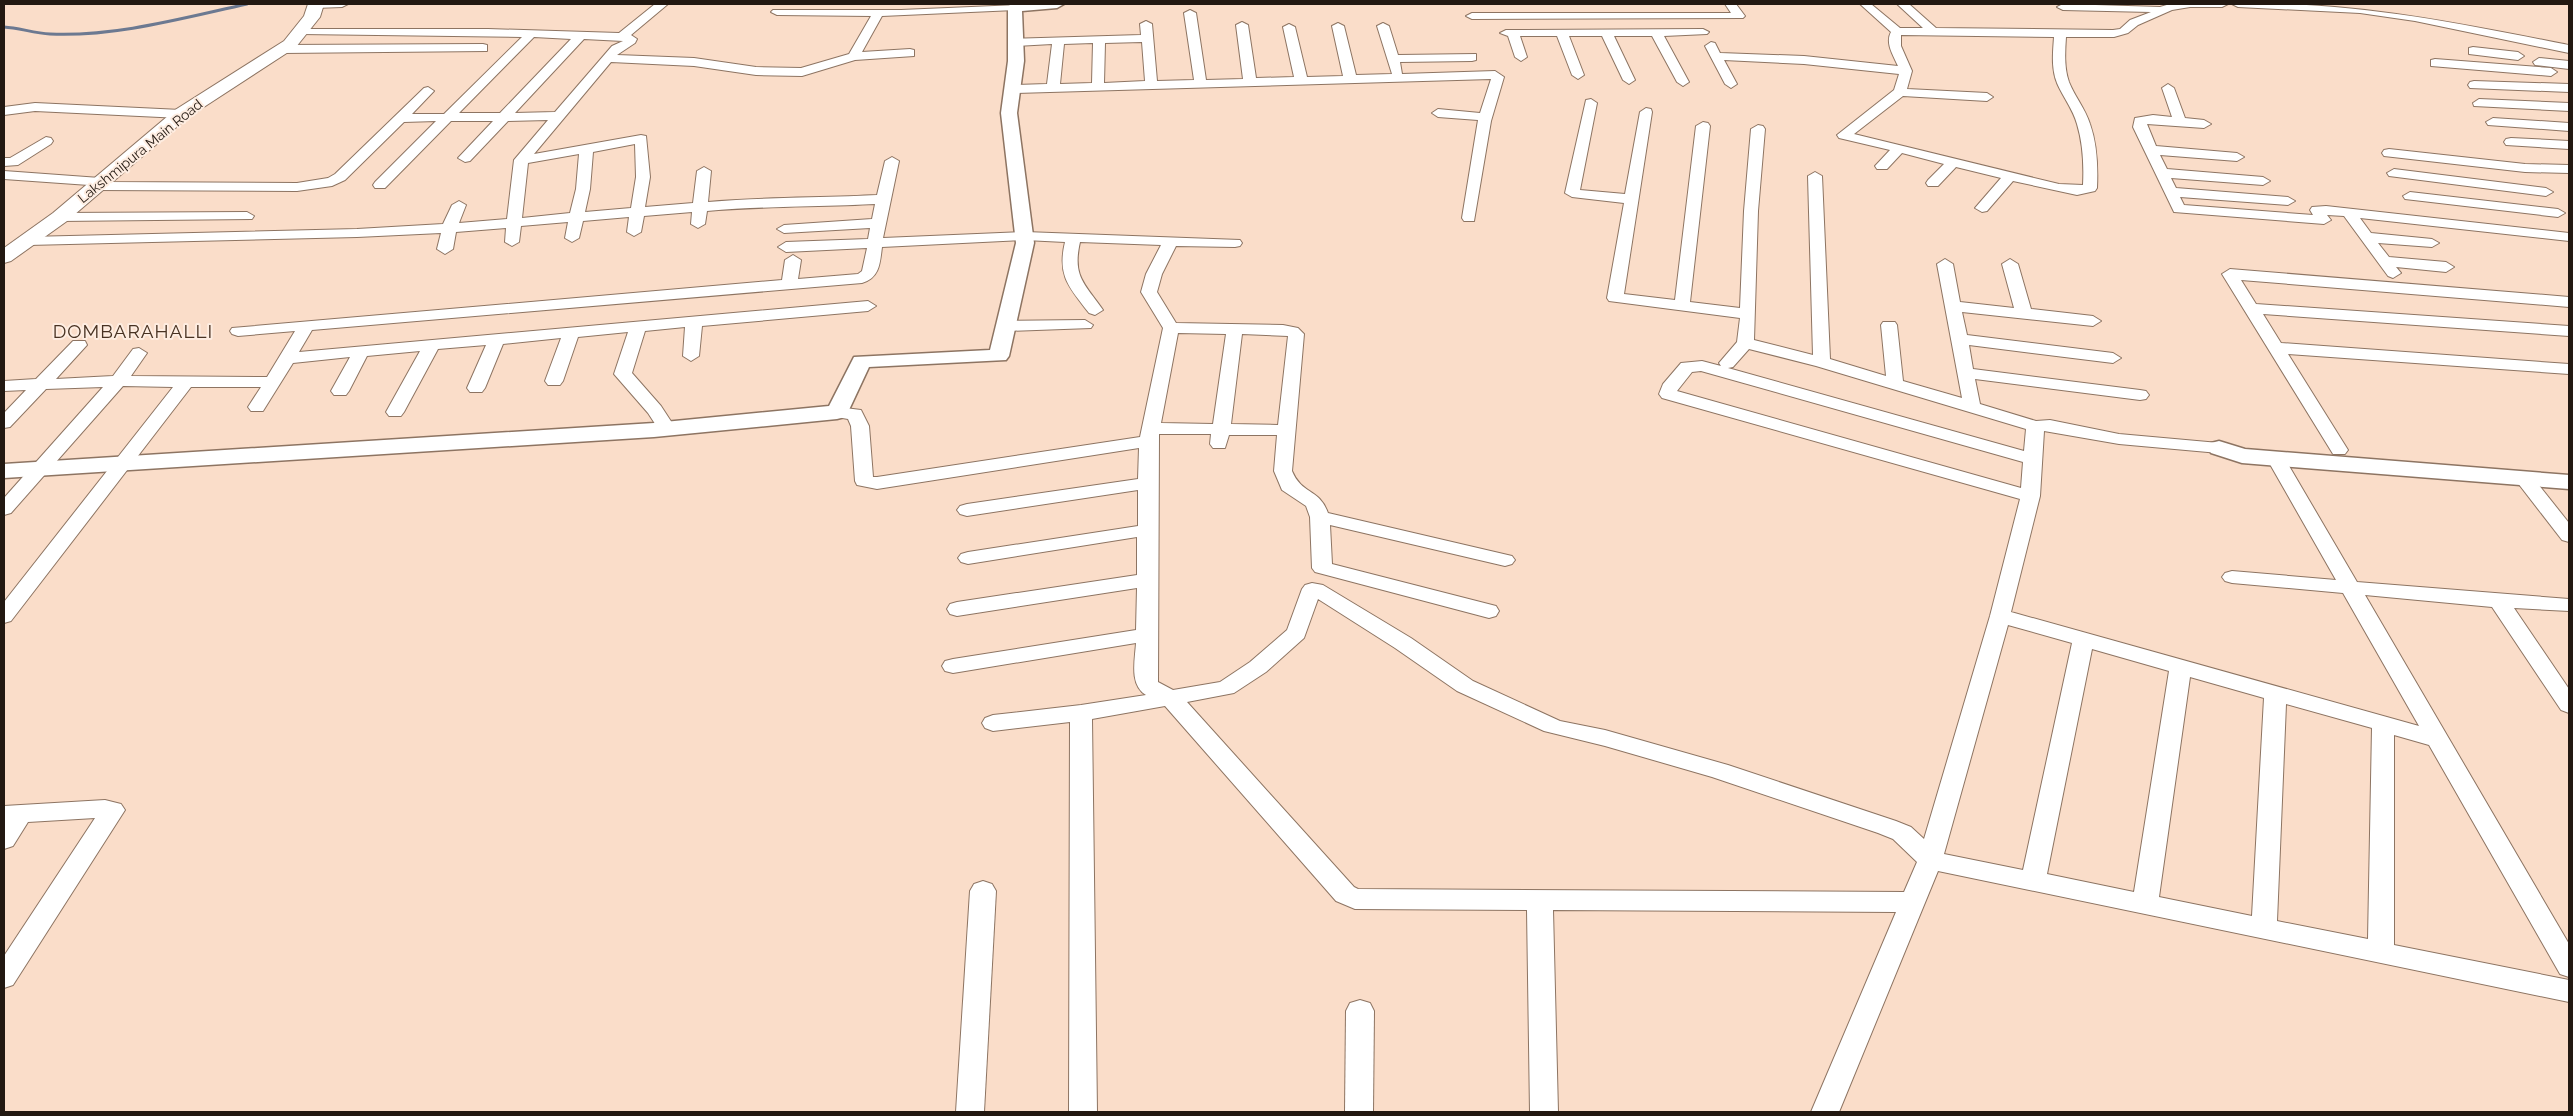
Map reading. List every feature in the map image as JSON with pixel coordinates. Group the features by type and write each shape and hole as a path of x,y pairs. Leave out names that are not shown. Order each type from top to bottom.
{"main road":[{"name":"Lakshmipura Main Road","path":"4,257 60,217 181,114 283,49 312,17 316,4"}],"street":[{"path":"316,4 342,4"},
{"path":"622,37 662,4"},
{"path":"820,13 828,4"},
{"path":"777,12 820,13 865,8 878,13 904,8 1015,7 1057,4"},
{"path":"1497,4 1500,16"},
{"path":"1543,4 1547,16"},
{"path":"1590,4 1595,16"},
{"path":"1634,4 1640,16"},
{"path":"1687,4 1731,84"},
{"path":"1472,16 1739,16 1731,4"},
{"path":"1865,4 1897,31 2114,34 2124,31 2136,20 2162,13 2170,6"},
{"path":"1903,4 1934,32"},
{"path":"2063,7 2222,4"},
{"path":"2238,4 2360,10 2424,19 2487,32 2531,44 2569,49"},
{"path":"837,412 861,361 999,356 1026,236 1009,113 1016,61 1015,7"},
{"path":"854,56 878,13"},
{"path":"1190,13 1200,82"},
{"path":"1146,24 1151,84"},
{"path":"2030,24 2128,26"},
{"path":"1242,25 1250,81"},
{"path":"1338,26 1350,78"},
{"path":"1383,26 1398,76"},
{"path":"1288,27 1301,79"},
{"path":"301,31 532,33 631,39 630,42 616,49 521,160 512,242"},
{"path":"1897,31 1894,37 1895,46 1906,71 1900,92 1844,135 2077,191 2090,188 2091,163 2084,125 2077,106 2063,82 2059,62 2060,33"},
{"path":"1562,32 1578,75"},
{"path":"1606,32 1629,80"},
{"path":"1656,32 1684,82"},
{"path":"1521,57 1510,33 1703,32"},
{"path":"380,185 532,33"},
{"path":"465,158 581,35"},
{"path":"1015,42 1147,38"},
{"path":"1098,85 1099,40"},
{"path":"1053,87 1058,41"},
{"path":"2531,44 2538,60 2569,86"},
{"path":"283,49 483,48"},
{"path":"2473,51 2569,65"},
{"path":"608,58 694,62 756,71 802,72 854,56 910,53"},
{"path":"1717,56 1804,60 1906,71"},
{"path":"1394,59 1472,57"},
{"path":"2435,63 2551,72"},
{"path":"1012,89 1398,76 1495,75 1498,77 1485,117 1470,218"},
{"path":"2474,84 2569,86"},
{"path":"2168,88 2180,122"},
{"path":"4,176 98,184 298,187 332,182 340,177 428,90"},
{"path":"1900,92 1987,97"},
{"path":"1591,103 1572,194 1631,199"},
{"path":"2479,103 2569,107"},
{"path":"4,111 35,107 181,114"},
{"path":"1646,112 1615,298 1748,314"},
{"path":"1438,113 1485,117"},
{"path":"401,118 559,116"},
{"path":"2204,124 2140,121 2140,127 2180,209 2324,220 2317,210 2565,222"},
{"path":"2493,122 2569,127"},
{"path":"1682,306 1703,126"},
{"path":"1727,363 1745,343 1748,314 1751,212 1758,129"},
{"path":"521,160 640,139 643,177 639,212 634,232"},
{"path":"4,162 12,162 46,141"},
{"path":"2511,142 2569,145"},
{"path":"572,238 584,189 586,149"},
{"path":"1882,166 1899,149"},
{"path":"2151,150 2237,157"},
{"path":"2389,153 2525,168 2569,169"},
{"path":"238,331 862,278 868,274 872,267 878,223 892,162"},
{"path":"1933,183 1953,162"},
{"path":"2525,168 2546,192 2565,222"},
{"path":"698,224 704,171"},
{"path":"2162,173 2263,180"},
{"path":"2394,173 2546,192"},
{"path":"1815,176 1822,362"},
{"path":"1982,208 2010,176"},
{"path":"2172,192 2288,200"},
{"path":"2410,196 2565,222"},
{"path":"28,240 357,233 449,228 755,202 784,204 884,199"},
{"path":"754,219 755,202"},
{"path":"446,249 449,228 459,205"},
{"path":"2349,213 2389,267 2446,267"},
{"path":"60,217 248,216"},
{"path":"784,229 878,223"},
{"path":"789,284 789,253 876,242 1026,236 1235,243"},
{"path":"2367,237 2432,243"},
{"path":"1073,238 1068,259 1068,271 1095,310"},
{"path":"1170,242 1154,274 1149,292 1171,328 1149,435 1146,530 1146,678 1148,686 1170,698 1345,894 1355,899 1540,898 1913,902"},
{"path":"1945,264 1972,407"},
{"path":"2010,264 2024,314"},
{"path":"2339,450 2230,274 2569,302"},
{"path":"286,358 868,306"},
{"path":"1953,306 2093,321"},
{"path":"2251,308 2569,331"},
{"path":"691,356 694,322"},
{"path":"257,407 307,325"},
{"path":"1006,326 1085,325"},
{"path":"1889,325 1895,384"},
{"path":"638,327 623,374 655,410 666,429"},
{"path":"1171,328 1283,330 1292,331 1296,334 1282,471 1289,486 1315,503 1320,517 1322,568 1489,611"},
{"path":"1220,436 1235,329"},
{"path":"554,381 571,333"},
{"path":"1959,338 2113,358"},
{"path":"476,388 498,340"},
{"path":"1745,343 1822,362 2035,426 2050,424 2111,438 2171,446 2219,448 2242,456 2569,482"},
{"path":"4,423 79,345"},
{"path":"395,412 432,345"},
{"path":"2276,348 2569,369"},
{"path":"340,391 361,352"},
{"path":"4,509 139,354"},
{"path":"2030,496 1671,395 1667,391 1687,367 1702,366 2033,459"},
{"path":"1966,373 2140,395"},
{"path":"4,386 118,380 272,382"},
{"path":"4,616 186,381"},
{"path":"4,471 666,429 837,412 855,414 860,426 864,480 877,483 1149,435 1220,436 1286,430"},
{"path":"1825,1112 1930,860 2000,616 2030,496 2035,426"},
{"path":"2219,448 2237,443 2569,468"},
{"path":"2276,459 2352,587 2569,967"},
{"path":"2523,478 2569,536"},
{"path":"967,510 1147,483"},
{"path":"1320,517 1505,560"},
{"path":"968,558 1146,530"},
{"path":"2232,577 2498,601 2569,605"},
{"path":"957,609 1146,580"},
{"path":"993,723 1081,713 1226,688 1258,666 1297,633 1305,605 1312,589 1316,589 1403,643 1465,686 1552,726 1580,734 1605,738 1720,771 1887,827 1902,833 1930,860 2569,991"},
{"path":"2498,601 2569,705"},
{"path":"2000,616 2440,740"},
{"path":"953,666 1146,634"},
{"path":"2033,881 2083,640"},
{"path":"2145,904 2181,667"},
{"path":"2264,928 2275,694"},
{"path":"1081,713 1083,1112"},
{"path":"2381,952 2383,724"},
{"path":"4,840 12,815 113,810 4,977"},
{"path":"970,1112 983,891"},
{"path":"1540,898 1544,1112"},
{"path":"1359,1112 1360,1011"}],"waterway":[{"path":"4,27 50,34 99,33 124,30 247,4"}],"district":[{"name":"DOMBARAHALLI","path":"133,331"}]}
